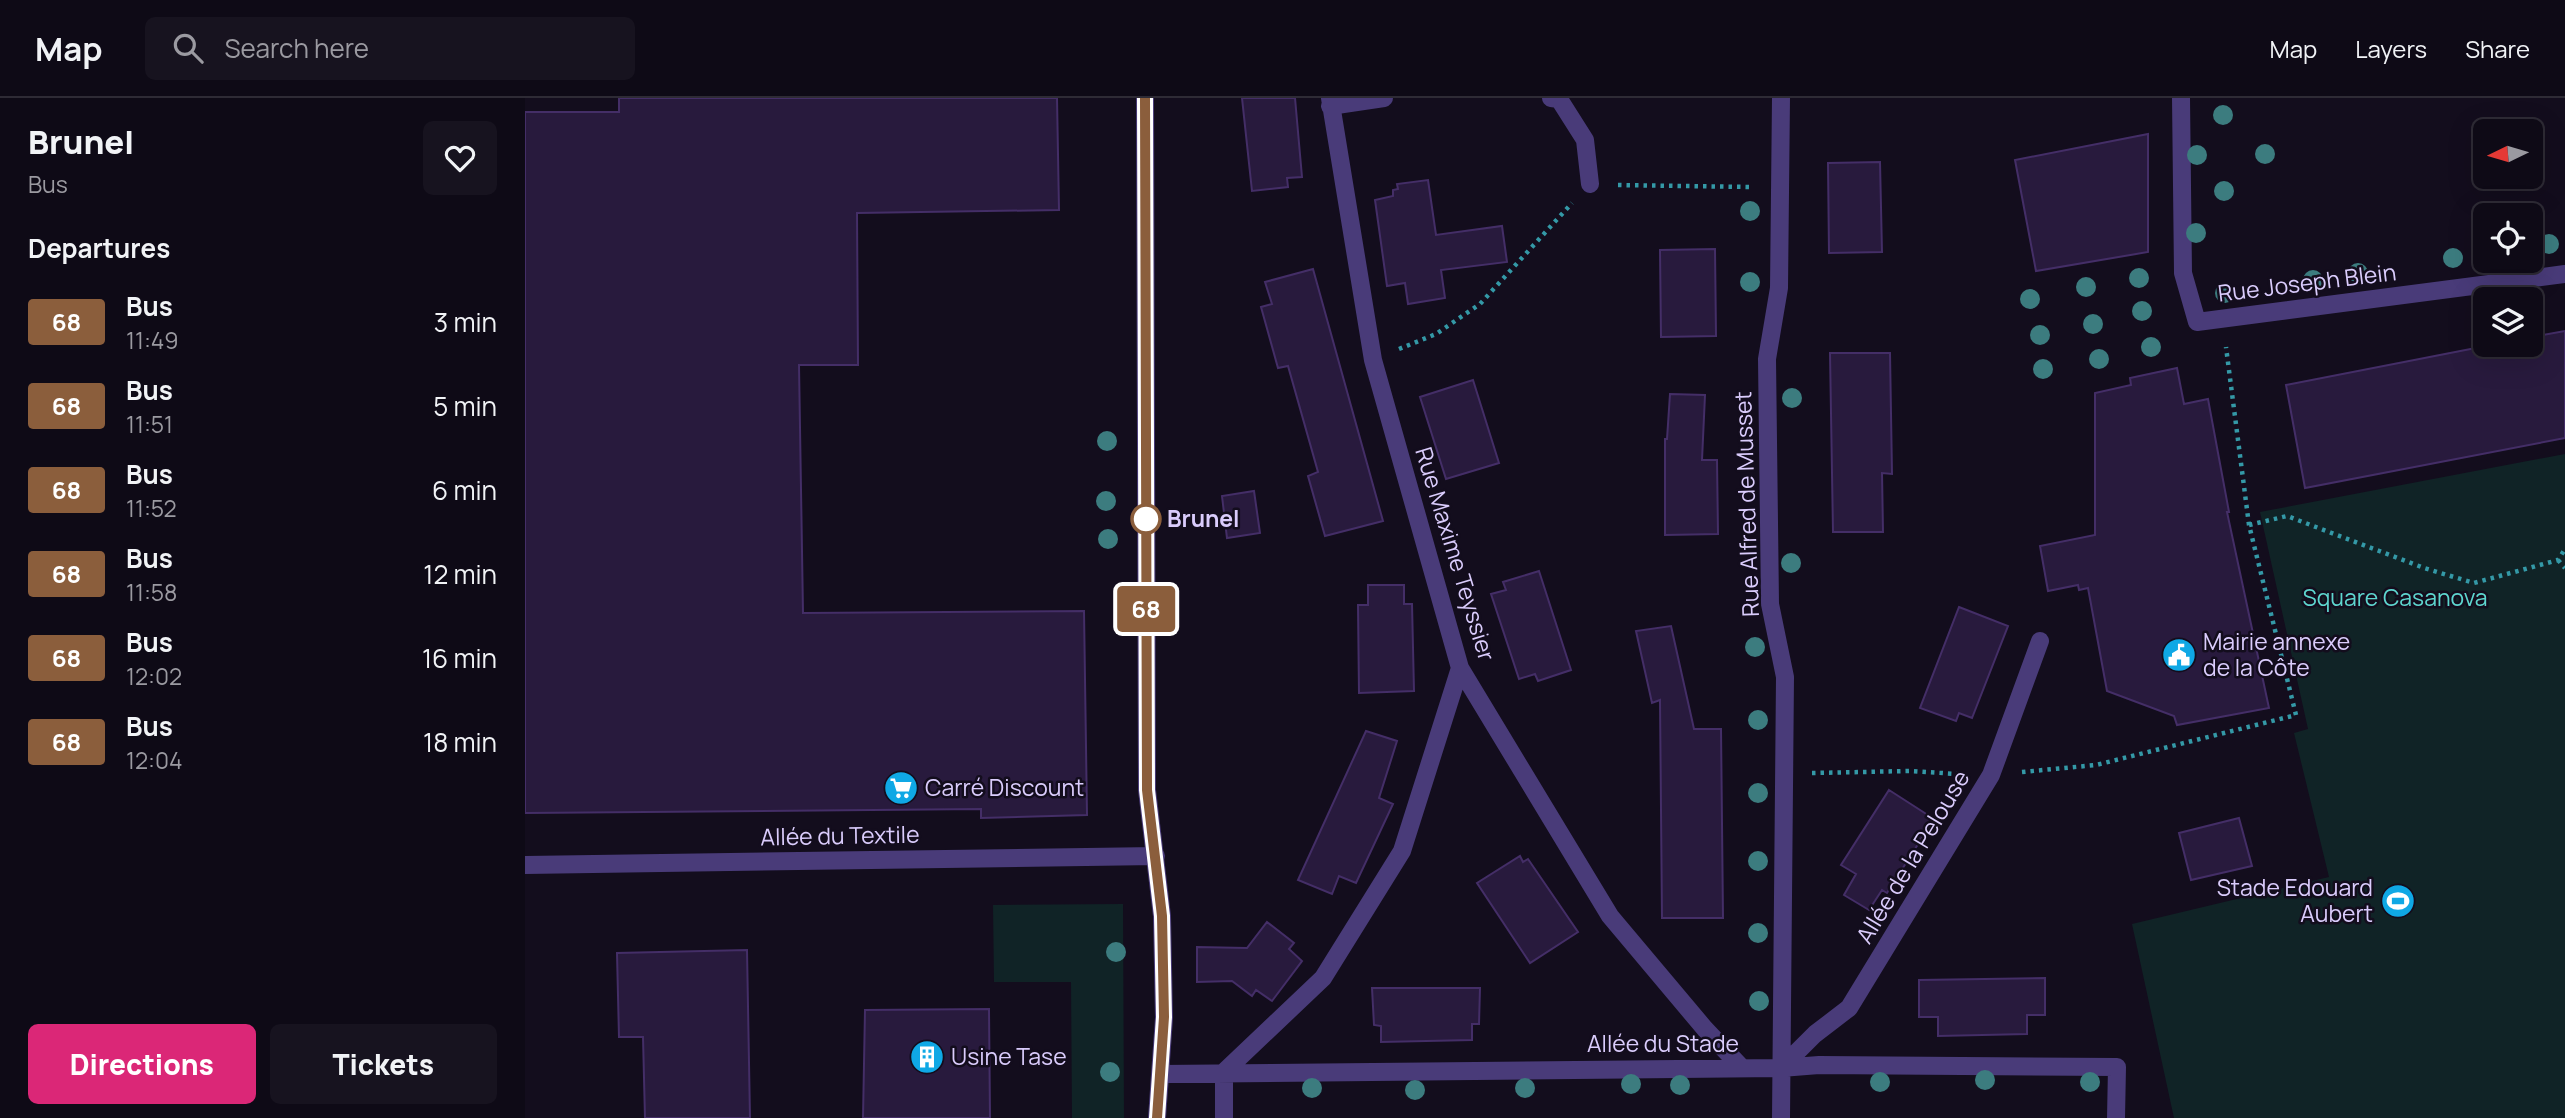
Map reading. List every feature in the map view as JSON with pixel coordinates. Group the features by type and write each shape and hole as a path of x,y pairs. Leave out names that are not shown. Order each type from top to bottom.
{"street":[{"path":"1145,98 1147,790 1162,916 1164,1017 1157,1118"},
{"path":"1330,102 1384,98"},
{"path":"1551,98 1559,99 1585,140 1590,184"},
{"name":"Rue Alfred de Musset","path":"1781,98 1779,288 1767,359 1770,604 1785,677 1781,1118"},
{"name":"Rue Joseph Blein","path":"2181,98 2183,273 2197,322 2565,274"},
{"name":"Rue Maxime Teyssier","path":"1330,102 1373,360 1460,668 1610,916 1705,1029 1742,1068"},
{"name":"Allée de la Pelouse","path":"1781,1068 1815,1034 1849,1008 1991,775 2040,641"},
{"path":"1224,1118 1224,1072 1323,978 1402,850 1460,668"},
{"name":"Allée du Textile","path":"525,865 1156,856"},
{"name":"Allée du Stade","path":"1160,1074 1781,1068 1819,1065 2117,1067 2116,1118"}],"path":[{"path":"1373,360 1436,334 1481,304 1590,184 1782,187"},
{"path":"1786,773 1910,771 1991,775 2096,765 2296,715 2249,525 2223,318"},
{"path":"2249,525 2287,516 2412,564 2474,583 2558,560 2565,549"},
{"path":"2558,560 2565,568"}],"green space":[{"name":"Stade Edouard Aubert","path":"2565,454 2565,1118 2174,1118 2132,924 2329,877 2294,733 2308,729 2260,512"},
{"path":"1123,904 1124,1118 1072,1118 1071,982 994,982 993,905"}],"building":[{"path":"619,98 1057,98 1059,210 857,213 858,365 799,365 803,613 1084,611 1087,815 981,818 981,809 525,813 525,112 619,112"},
{"path":"1242,98 1295,98 1302,177 1287,178 1288,187 1252,191"},
{"path":"2148,134 2148,252 2036,271 2015,160"},
{"path":"1880,162 1882,252 1829,253 1828,163"},
{"path":"1428,180 1436,235 1502,226 1507,262 1441,270 1445,298 1408,304 1405,283 1387,286 1375,200 1393,196 1393,190 1398,189 1397,184"},
{"path":"1715,249 1716,336 1661,337 1660,250"},
{"path":"1313,269 1383,521 1325,536 1308,476 1318,472 1288,366 1278,368 1261,307 1272,304 1265,282"},
{"path":"2565,331 2565,438 2305,488 2286,385 2473,349 2473,357 2543,357 2543,335"},
{"path":"1830,353 1890,353 1892,474 1882,473 1883,532 1833,532"},
{"path":"2177,368 2184,404 2208,399 2227,512 2269,708 2177,725 2174,716 2107,691 2088,588 2079,590 2078,585 2048,591 2040,546 2095,535 2095,393 2131,385 2130,378"},
{"path":"1473,380 1499,463 1446,479 1420,397"},
{"path":"1670,394 1705,395 1702,460 1717,460 1718,534 1665,535 1665,439"},
{"path":"1254,491 1260,533 1227,538 1222,496"},
{"path":"1539,571 1571,670 1538,681 1535,674 1519,679 1491,594 1506,590 1503,582"},
{"path":"1368,585 1404,585 1404,604 1412,604 1414,691 1359,693 1358,605 1368,605"},
{"path":"1959,607 2008,626 1972,718 1959,713 1956,721 1920,708"},
{"path":"1671,626 1694,729 1721,729 1723,918 1662,918 1660,700 1652,703 1636,631"},
{"path":"1366,731 1397,741 1379,798 1393,804 1356,883 1339,876 1332,894 1298,880"},
{"path":"1889,790 1934,819 1887,893 1882,890 1869,910 1844,895 1856,874 1841,865"},
{"path":"2239,818 2252,866 2191,880 2179,833"},
{"path":"1520,856 1523,862 1528,859 1578,932 1530,963 1477,883"},
{"path":"1267,922 1294,943 1289,949 1302,961 1272,1001 1256,990 1252,996 1232,981 1197,982 1197,947 1247,948"},
{"path":"747,950 750,1118 645,1118 643,1037 619,1037 617,953"},
{"path":"2045,978 2045,1015 2027,1015 2027,1034 1938,1036 1938,1017 1919,1017 1919,980"},
{"path":"1372,988 1480,988 1479,1024 1472,1024 1472,1040 1381,1042 1381,1026 1374,1025"},
{"name":"Usine Tase","path":"989,1009 990,1118 863,1118 865,1010"}],"bus line":[{"name":"68","path":"1145,98 1147,790 1162,916 1164,1017 1157,1118"}],"place":[{"name":"Brunel","path":"1146,519"},
{"name":"Mairie annexe de la Côte","path":"2179,655"},
{"name":"Carré Discount","path":"901,788"},
{"name":"Stade Edouard Aubert","path":"2398,901"},
{"name":"Usine Tase","path":"927,1057"}],"park label":[{"name":"Square Casanova","path":"2395,598"}]}
